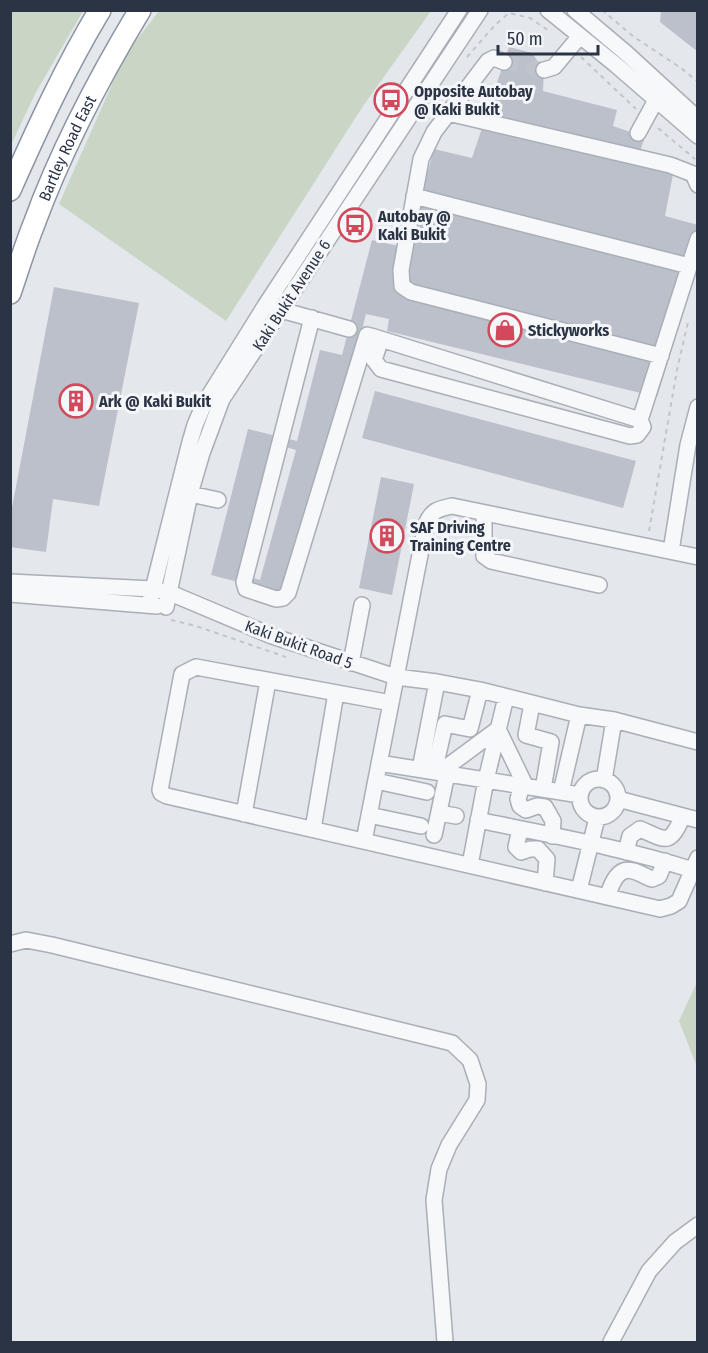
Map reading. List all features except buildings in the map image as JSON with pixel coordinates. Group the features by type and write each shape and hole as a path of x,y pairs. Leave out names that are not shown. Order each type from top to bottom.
{"highway":[{"path":"10,190 40,122 82,39 100,10"},
{"name":"Bartley Road East","path":"10,293 34,222 70,139 115,51 140,10"}],"street":[{"name":"Kaki Bukit Avenue 6","path":"160,602 184,493 195,424 204,404 265,306 459,10"},
{"name":"Kaki Bukit Avenue 6","path":"184,493 222,399 480,10"},
{"path":"548,10 575,42 616,65 698,136"},
{"path":"575,10 698,119"},
{"path":"544,70 554,67 575,42"},
{"path":"504,62 494,58 488,61 434,132 421,159 401,270 401,283 404,289 661,356"},
{"path":"638,133 656,100"},
{"path":"448,113 670,165 693,174 698,185"},
{"path":"414,196 689,266"},
{"path":"364,334 376,366 381,369 630,436 637,435 643,427 640,420 698,239"},
{"path":"265,306 283,309 640,420"},
{"path":"312,318 244,582 246,589 276,599 283,598 288,593 364,334"},
{"path":"671,551 688,445 698,407"},
{"path":"184,493 218,500"},
{"path":"364,841 426,524 430,515 439,509 452,506 698,557"},
{"path":"484,513 484,556 491,561 599,585"},
{"name":"Kaki Bukit Road 5","path":"10,582 203,608 272,636 396,677 480,690 579,715 614,720 698,742"},
{"name":"Kaki Bukit Road 5","path":"10,594 160,602"},
{"path":"351,663 362,605"},
{"path":"391,703 196,667 184,672 160,785 161,793 660,909 678,901 695,864 665,861 478,820"},
{"path":"244,814 268,681"},
{"path":"434,835 439,813 435,772 423,725 437,682"},
{"path":"435,772 445,724 470,729 480,690"},
{"path":"313,829 336,693"},
{"path":"470,865 486,780 506,697"},
{"path":"532,704 526,735 551,742 543,789"},
{"path":"561,792 573,762 579,715"},
{"path":"604,780 614,720"},
{"path":"435,772 498,729"},
{"path":"498,729 524,786 518,799 520,806 526,810 537,806 545,807 553,821 552,836"},
{"path":"379,763 580,795"},
{"path":"597,779 604,780 615,787 618,799 614,811 597,818 585,813 579,801 580,795 586,784 597,779"},
{"path":"369,815 415,807 376,781"},
{"path":"618,799 690,818"},
{"path":"439,813 456,816"},
{"path":"579,890 597,818"},
{"path":"626,852 630,836 640,829 660,839 669,838 690,818"},
{"path":"520,829 516,847 521,852 538,849 547,859 545,882"},
{"path":"607,897 614,879 623,872 631,870 652,879 659,876 665,861"},
{"path":"10,944 26,940 52,945 452,1043 470,1060 478,1084 477,1100 449,1145 439,1169 434,1200 445,1342"},
{"path":"611,1342 649,1271 675,1242 698,1225"}],"path":[{"path":"602,10 634,37 698,82"},
{"path":"464,61 495,25 510,13 530,18 575,42 646,118 698,161"},
{"path":"646,546 688,320"},
{"path":"160,602 196,626 287,657"}],"green space":[{"path":"11,10 83,11 35,94 11,145"},
{"path":"159,11 431,11 363,106 226,321 59,204 125,55"},
{"path":"697,982 697,1067 679,1021"}],"tunnel":[{"path":"504,62 544,70"}],"place":[{"name":"Opposite Autobay @ Kaki Bukit","path":"391,100"},
{"name":"Autobay @ Kaki Bukit","path":"355,225"},
{"name":"Stickyworks","path":"505,330"},
{"name":"Ark @ Kaki Bukit","path":"76,401"},
{"name":"SAF Driving Training Centre","path":"387,536"}]}
